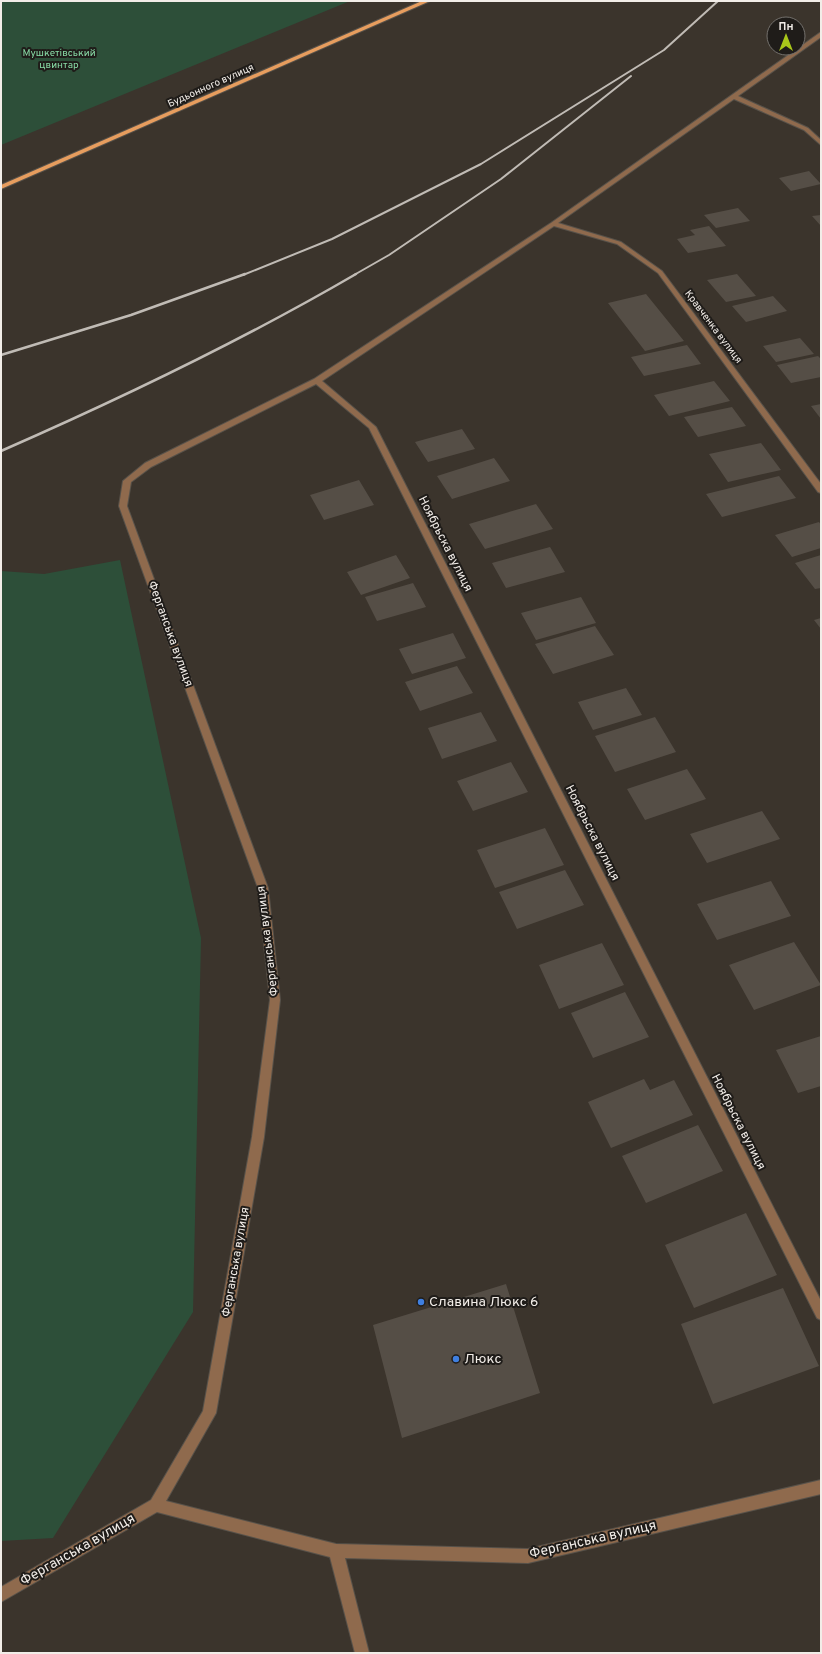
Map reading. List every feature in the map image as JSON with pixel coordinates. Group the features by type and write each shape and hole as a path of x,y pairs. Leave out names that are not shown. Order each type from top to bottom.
{"main road":[{"name":"Будьонного вулиця","path":"1,187 427,1"}],"street":[{"name":"Ферганська вулиця","path":"1,1595 156,1505 209,1413 258,1137 275,1000 263,888 123,506 127,481 148,465 317,381 553,224 821,34"},
{"path":"732,96 806,129 821,143"},
{"name":"Кравченка вулиця","path":"553,224 619,243 660,272 821,490"},
{"name":"Ноябрьска вулиця","path":"317,381 372,427 821,1314"},
{"name":"Ферганська вулиця","path":"156,1505 336,1551 528,1556 821,1487"},
{"path":"336,1551 362,1653"}],"green space":[{"name":"Мушкетівський цвинтар","path":"1,1 350,1 1,145"},
{"path":"120,560 201,938 193,1312 53,1538 1,1541 1,571 44,574"}],"building":[{"path":"809,171 821,184 791,191 779,178"},
{"path":"738,208 750,221 716,228 704,215"},
{"path":"821,215 821,226 812,216"},
{"path":"709,226 726,246 688,253 677,239 695,235 690,230"},
{"path":"737,274 756,296 726,302 707,280"},
{"path":"646,294 684,341 645,351 608,303"},
{"path":"773,296 787,311 746,322 732,306"},
{"path":"800,338 814,354 776,362 763,346"},
{"path":"687,345 701,364 644,376 631,357"},
{"path":"818,356 821,359 821,377 791,383 777,365"},
{"path":"714,381 730,401 669,416 654,395"},
{"path":"821,404 821,419 811,406"},
{"path":"732,407 746,426 698,437 684,417"},
{"path":"462,429 475,449 428,462 415,442"},
{"path":"761,443 781,470 728,482 709,454"},
{"path":"494,458 510,481 452,499 437,476"},
{"path":"779,476 796,498 722,517 706,494"},
{"path":"359,480 374,505 324,520 310,495"},
{"path":"536,504 553,529 485,549 469,524"},
{"path":"819,522 821,525 821,548 792,557 775,535"},
{"path":"550,547 565,572 506,588 492,563"},
{"path":"396,555 410,578 361,595 347,572"},
{"path":"821,555 821,588 815,589 795,563"},
{"path":"413,583 426,607 377,621 365,597"},
{"path":"581,597 596,623 536,640 521,613"},
{"path":"821,618 821,629 814,620"},
{"path":"595,626 614,655 553,674 535,644"},
{"path":"453,633 466,658 412,674 399,649"},
{"path":"457,666 473,693 420,711 405,682"},
{"path":"626,688 642,715 593,730 578,702"},
{"path":"481,712 497,741 442,759 428,728"},
{"path":"655,717 676,752 615,772 595,736"},
{"path":"511,762 528,792 473,811 457,781"},
{"path":"687,769 706,799 645,820 627,789"},
{"path":"762,811 780,839 707,863 690,834"},
{"path":"545,828 564,865 495,888 477,850"},
{"path":"565,870 584,905 517,929 499,892"},
{"path":"771,881 791,916 717,940 697,904"},
{"path":"794,942 821,985 754,1010 729,965"},
{"path":"602,943 624,985 559,1009 539,965"},
{"path":"625,992 649,1037 593,1058 571,1013"},
{"path":"821,1036 821,1086 798,1093 776,1050"},
{"path":"644,1079 650,1090 674,1080 693,1115 611,1148 588,1102"},
{"path":"698,1125 723,1171 646,1203 622,1156"},
{"path":"746,1213 777,1275 694,1308 665,1245"},
{"name":"Люкс","path":"506,1284 540,1393 402,1438 373,1325"},
{"path":"783,1288 819,1366 713,1404 681,1324"}],"railway":[{"path":"243,275 332,239 481,164 664,50 718,1"},
{"path":"354,275 389,255 501,179 631,76"},
{"path":"1,355 131,315 245,274"},
{"path":"1,451 181,368 313,299 356,274"}],"place":[{"name":"Славина Люкс 6","path":"421,1302"},
{"name":"Люкс","path":"456,1359"}]}
